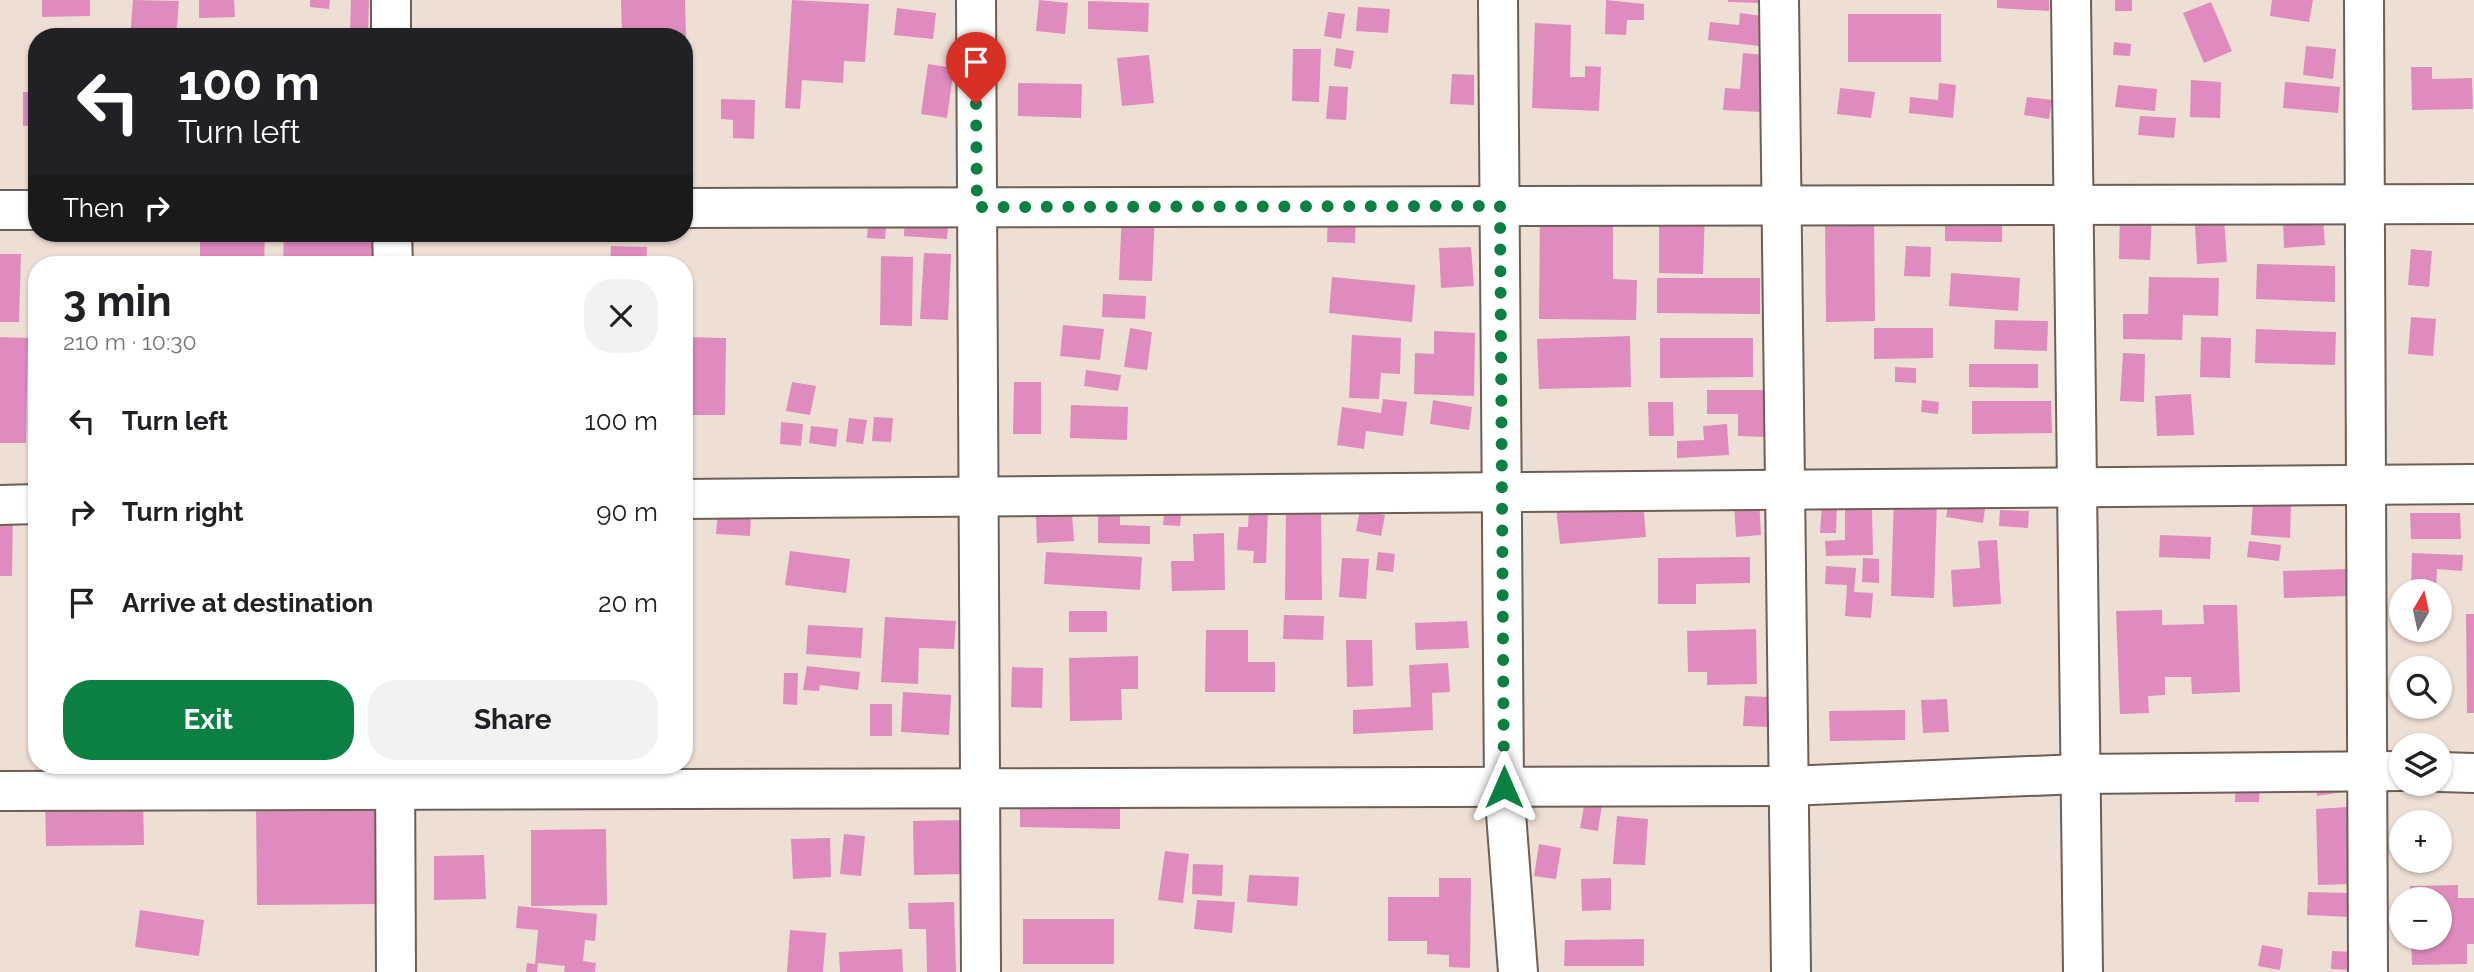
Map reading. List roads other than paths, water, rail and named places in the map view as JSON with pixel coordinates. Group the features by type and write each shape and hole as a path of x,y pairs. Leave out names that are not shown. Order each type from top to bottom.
{"street":[{"path":"391,0 391,28"},
{"path":"976,0 981,972"},
{"path":"1498,0 1504,787 1518,972"},
{"path":"1779,0 1791,972"},
{"path":"2071,0 2083,972"},
{"path":"2364,0 2366,485 2384,771 2368,972"},
{"path":"693,208 2474,204"},
{"path":"0,210 28,210"},
{"path":"693,499 2474,484"},
{"path":"0,505 28,504"},
{"path":"0,791 395,777 980,788 1504,787 1787,786 2080,774 2384,771"},
{"path":"2452,772 2474,773"},
{"path":"395,777 396,972"}]}
